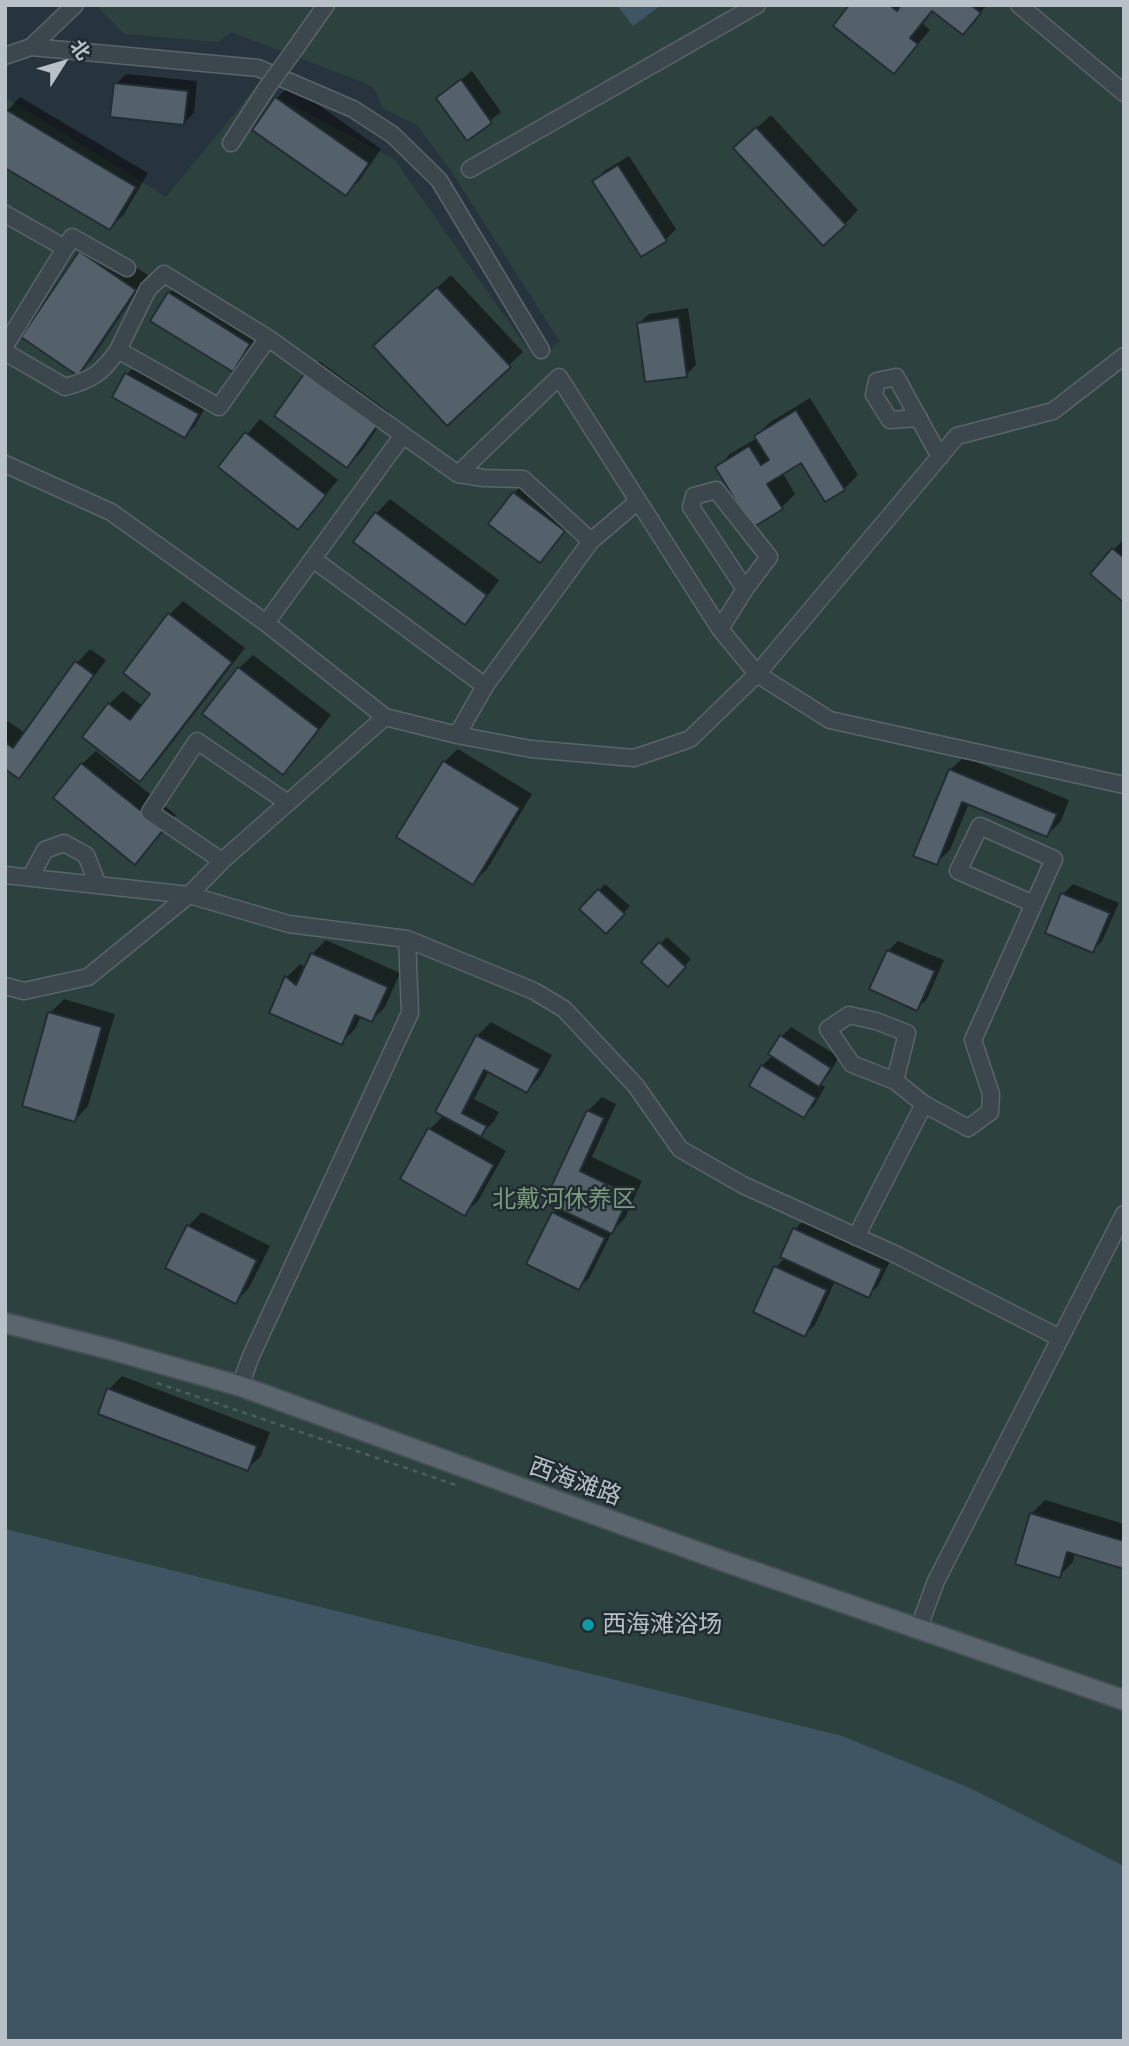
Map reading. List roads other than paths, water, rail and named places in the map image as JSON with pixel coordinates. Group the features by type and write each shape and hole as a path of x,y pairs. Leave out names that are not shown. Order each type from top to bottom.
{"main road":[{"name":"西海滩路","path":"5,1324 109,1349 240,1386 918,1630 1124,1700"}],"street":[{"path":"32,47 75,5"},
{"path":"231,143 326,5"},
{"path":"470,169 757,5"},
{"path":"1019,5 1124,93"},
{"path":"5,56 32,47 258,68 353,109 393,135 439,180 541,350"},
{"path":"5,214 65,248"},
{"path":"127,268 72,237 6,343 65,387 88,381 106,367 118,350 148,289 164,274 268,338 458,474 523,479 591,541"},
{"path":"118,350 219,407 268,338"},
{"path":"5,464 111,512 266,623 385,717 457,735 531,749 634,758 690,739 757,674 957,436 1053,411 1124,356"},
{"path":"458,474 559,377 720,629 757,674 830,720 1124,785"},
{"path":"919,418 940,457"},
{"path":"266,623 403,435"},
{"path":"720,629 769,557 716,490 694,496 691,507 745,589"},
{"path":"457,735 485,686 591,541 638,501"},
{"path":"313,559 485,686"},
{"path":"7,990 24,991 88,977 189,895 222,861 385,717"},
{"path":"222,861 150,812 197,741 288,803"},
{"path":"895,1081 907,1033 849,1014 828,1029 852,1064 895,1081 924,1104 968,1128 990,1112 991,1094 973,1040 1034,904 1054,859 980,826 958,871 1034,904"},
{"path":"30,878 45,850 64,843 86,855 98,885"},
{"path":"5,875 189,895 289,924 407,939 534,991 564,1009 636,1086 680,1149 743,1185 856,1237 1060,1338"},
{"path":"240,1386 251,1356 410,1013 407,939"},
{"path":"856,1237 924,1104"},
{"path":"918,1630 936,1581 1124,1214"}],"water":[{"path":"617,5 661,5 633,26"},
{"path":"5,1529 842,1736 970,1788 1124,1866 1124,2041 5,2041"}],"place":[{"name":"西海滩浴场","path":"588,1625"}],"park label":[{"name":"北戴河休养区","path":"564,1200"}]}
